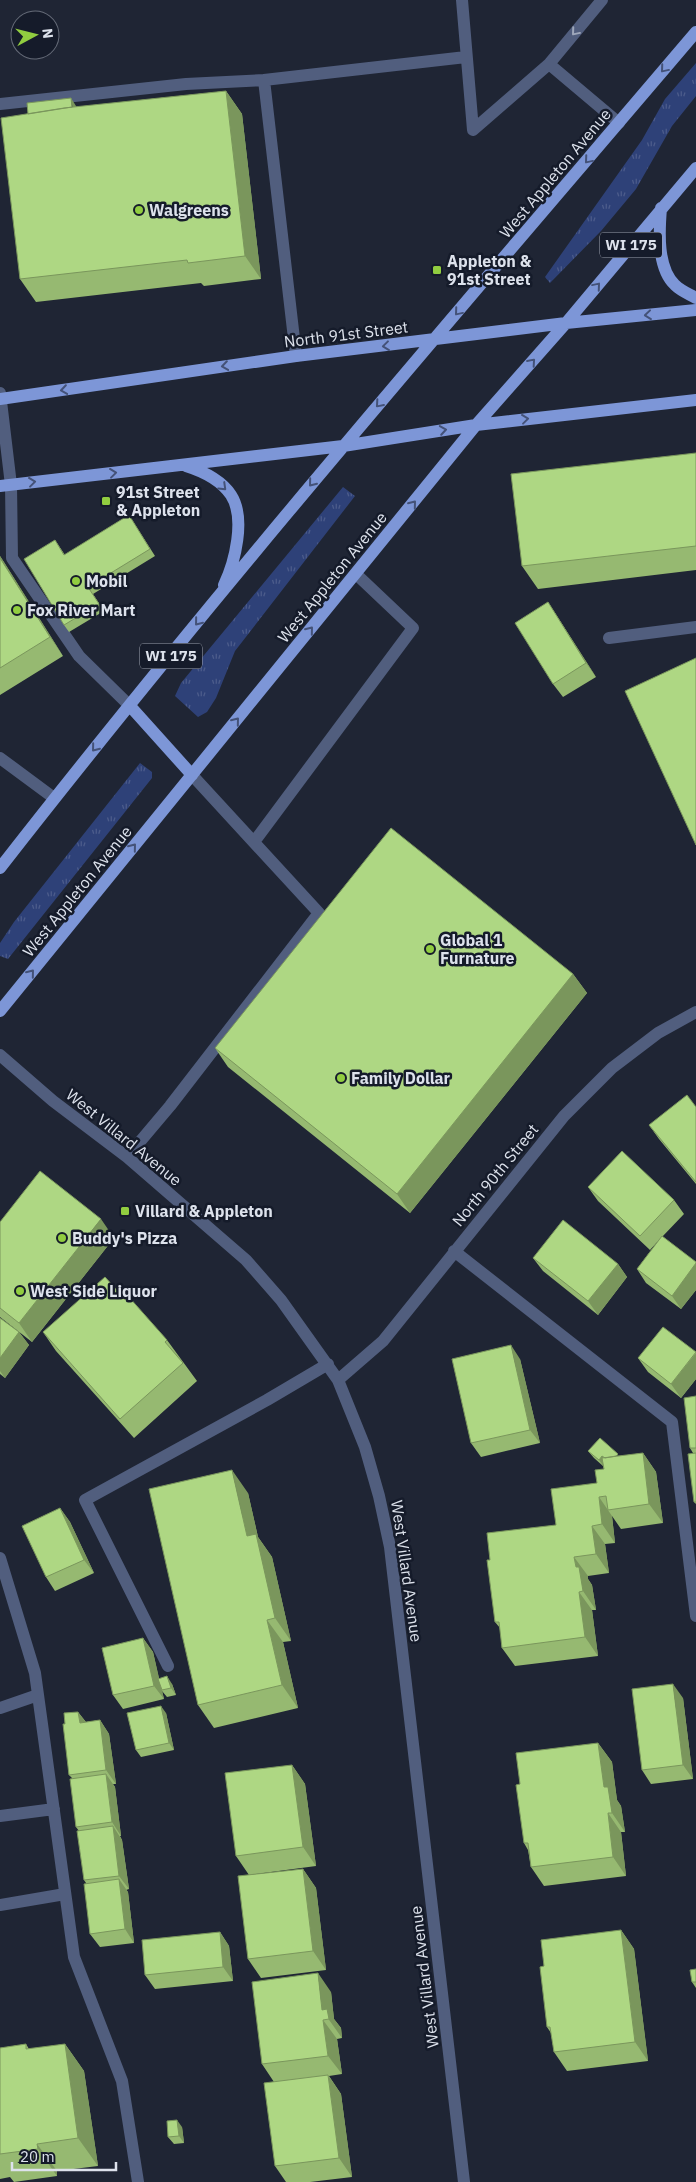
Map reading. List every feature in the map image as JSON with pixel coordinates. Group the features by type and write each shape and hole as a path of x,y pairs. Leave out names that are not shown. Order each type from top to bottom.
{"main road":[{"name":"West Appleton Avenue","path":"0,868 54,798 343,446 696,32"},
{"name":"West Appleton Avenue","path":"0,1011 476,425 566,323 696,168"},
{"path":"661,208 661,242 663,260 667,271 671,281 677,287 696,298"},
{"name":"North 91st Street","path":"0,397 296,356 566,323 696,310"},
{"path":"5,485 343,446 476,425 696,400"},
{"path":"181,465 212,477 231,495 235,504 238,531 234,558 218,598"},
{"path":"130,706 192,775"}],"street":[{"path":"462,0 473,130 549,64 602,0"},
{"path":"0,104 186,84 264,80 466,57"},
{"path":"549,64 619,123"},
{"path":"264,80 296,356"},
{"path":"156,102 186,84"},
{"path":"0,397 5,485 12,558 78,656 130,706"},
{"path":"254,842 413,628 356,574"},
{"path":"610,638 696,627"},
{"path":"0,758 54,798"},
{"path":"127,1157 170,1106 319,913 192,775"},
{"name":"North 90th Street","path":"338,1380 383,1341 564,1116 612,1068 658,1033 696,1012"},
{"name":"West Villard Avenue","path":"0,1055 53,1101 127,1157 246,1260 281,1300 338,1380 364,1447 379,1496 390,1547 464,2182"},
{"path":"454,1251 672,1422 696,1616"},
{"path":"168,1666 85,1500 267,1400 328,1364"},
{"path":"0,1558 35,1672 74,1958 122,2081 138,2182"},
{"path":"0,1708 38,1695"},
{"path":"0,1816 54,1809"},
{"path":"0,1905 65,1894"}],"green space":[{"path":"696,63 696,96 672,126 636,189 601,231 550,283 545,277 642,140 665,99"},
{"path":"343,487 355,496 235,651 216,698 207,712 198,717 175,696 181,683"},
{"path":"140,763 152,772 152,778 8,959 0,956 0,943 14,922"}],"building":[{"name":"Walgreens","path":"226,91 245,256 188,263 187,260 20,279 1,118 64,108"},
{"path":"71,98 72,107 28,114 27,103"},
{"path":"696,453 696,546 522,566 511,474"},
{"name":"Mobil","path":"129,515 150,549 88,587 99,604 64,625 24,559 55,540 64,555"},
{"name":"Fox River Mart","path":"0,558 50,637 0,668"},
{"path":"548,602 586,663 553,684 515,623"},
{"path":"696,658 696,845 625,691"},
{"path":"391,828 573,974 397,1194 215,1048"},
{"path":"687,1095 696,1107 696,1182 649,1125"},
{"path":"622,1151 674,1200 640,1236 588,1187"},
{"path":"40,1171 101,1219 19,1323 0,1308 0,1222"},
{"path":"563,1220 618,1264 588,1301 533,1258"},
{"path":"662,1236 696,1262 672,1296 637,1269"},
{"path":"105,1277 125,1299 128,1296 167,1340 165,1342 183,1363 120,1419 43,1332"},
{"path":"0,1318 19,1332 0,1358"},
{"path":"663,1327 696,1352 671,1384 638,1358"},
{"path":"511,1345 530,1430 471,1443 452,1359"},
{"path":"696,1396 696,1448 690,1448 684,1398"},
{"path":"600,1438 618,1454 616,1456 605,1458 602,1456 599,1460 588,1451"},
{"path":"643,1453 649,1504 608,1510 606,1496 599,1497 602,1524 592,1526 596,1554 574,1557 576,1567 579,1567 583,1591 579,1592 585,1637 502,1648 499,1622 495,1622 487,1560 490,1560 487,1533 556,1525 551,1489 597,1483 595,1470 604,1469 602,1458"},
{"path":"696,1453 696,1502 694,1502 688,1454"},
{"path":"232,1470 247,1536 256,1534 275,1618 267,1620 282,1685 198,1705 149,1489"},
{"path":"60,1508 84,1560 46,1577 22,1526"},
{"path":"143,1638 154,1686 113,1695 102,1648"},
{"path":"167,1676 171,1688 162,1690 158,1679"},
{"path":"673,1684 683,1765 642,1770 632,1689"},
{"path":"161,1706 169,1743 136,1750 127,1713"},
{"path":"78,1712 80,1723 100,1720 106,1770 69,1775 63,1724 65,1724 64,1713"},
{"path":"598,1743 604,1787 608,1787 612,1813 608,1813 613,1857 531,1867 528,1843 524,1843 516,1785 520,1784 516,1753"},
{"path":"292,1765 303,1847 236,1856 225,1773"},
{"path":"106,1774 112,1822 76,1827 70,1779"},
{"path":"113,1826 119,1876 84,1880 77,1831"},
{"path":"303,1869 313,1951 248,1959 238,1876"},
{"path":"119,1879 125,1929 90,1934 84,1884"},
{"path":"621,1930 635,2042 554,2052 550,2027 547,2027 540,1967 544,1966 541,1940"},
{"path":"220,1932 223,1967 145,1975 142,1940"},
{"path":"696,1969 696,1982 692,1982 690,1970"},
{"path":"318,1973 322,2010 327,2009 329,2019 323,2020 328,2056 262,2064 252,1982"},
{"path":"26,2044 26,2049 65,2044 78,2138 37,2144 38,2149 0,2154 0,2048"},
{"path":"328,2075 339,2158 275,2166 264,2083"},
{"path":"177,2120 179,2136 168,2137 167,2121"}],"place":[{"name":"Walgreens","path":"139,210"},
{"name":"Appleton & 91st Street","path":"437,270"},
{"name":"91st Street & Appleton","path":"106,501"},
{"name":"Mobil","path":"76,581"},
{"name":"Fox River Mart","path":"17,610"},
{"name":"Global 1 Furnature","path":"430,949"},
{"name":"Family Dollar","path":"341,1078"},
{"name":"Villard & Appleton","path":"125,1211"},
{"name":"Buddy's Pizza","path":"62,1238"},
{"name":"West Side Liquor","path":"20,1291"}]}
